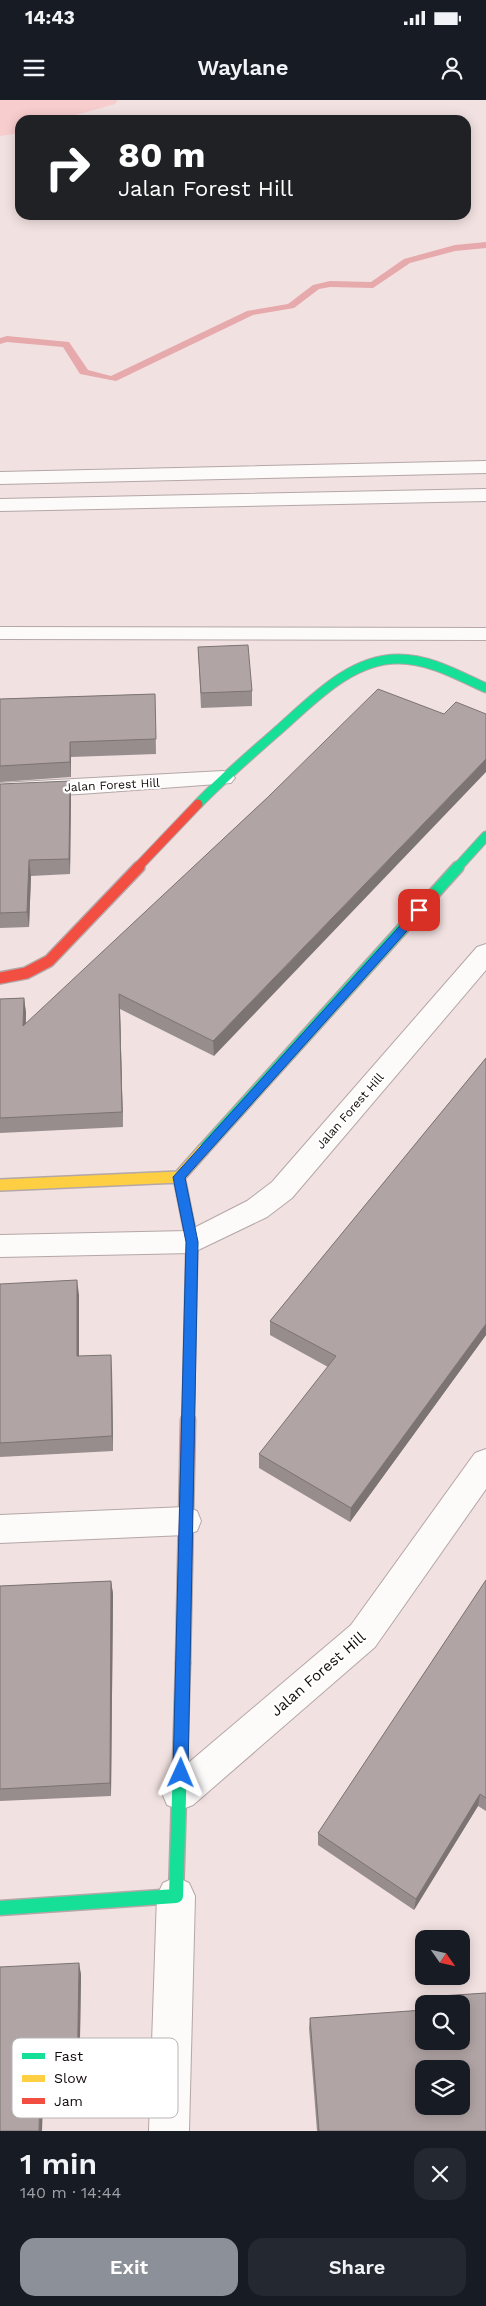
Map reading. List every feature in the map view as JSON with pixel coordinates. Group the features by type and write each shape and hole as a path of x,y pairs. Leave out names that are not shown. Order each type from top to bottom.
{"street":[{"path":"0,478 486,467"},
{"path":"0,505 486,495"},
{"path":"0,633 486,634"},
{"path":"0,978 26,973 49,961 223,778 330,686 366,665 399,659 434,665 486,688"},
{"name":"Jalan Forest Hill","path":"0,790 223,778"},
{"path":"0,1185 179,1177 486,836"},
{"name":"Jalan Forest Hill","path":"0,1246 192,1242 257,1209 282,1190 486,953"},
{"path":"172,2038 180,1793 192,1242 179,1177"},
{"name":"Jalan Forest Hill","path":"180,1793 363,1636 486,1463"},
{"path":"0,1529 185,1521"},
{"path":"0,1908 176,1896"},
{"path":"169,2118 169,2131"}],"shaded area":[{"path":"0,100 118,100 115,104 76,115 15,115 15,134 0,136"}],"building":[{"path":"248,645 252,691 201,693 198,647"},
{"path":"378,689 444,714 456,702 486,714 486,759 213,1041 119,994 122,1112 0,1118 0,999 24,998 23,1026 268,797"},
{"path":"155,694 156,739 70,742 70,762 0,766 0,699"},
{"path":"70,781 69,859 29,860 27,912 0,913 0,784"},
{"path":"486,1058 486,1324 351,1508 259,1454 336,1356 270,1321"},
{"path":"77,1280 77,1356 111,1355 112,1436 0,1443 0,1284"},
{"path":"486,1580 486,1798 480,1794 416,1899 318,1833"},
{"path":"111,1581 110,1783 0,1789 0,1586"},
{"path":"79,1963 78,2038 12,2038 12,2118 39,2118 39,2131 0,2131 0,1967"},
{"path":"486,1993 486,2131 319,2131 310,2018 415,2011 415,2050 470,2050 470,1995 456,1995"}],"waterway":[{"path":"0,341 7,339 66,344 84,372 112,379 250,313 291,306 316,287 330,284 373,285 407,261 455,248 486,245"}],"traffic: fast":[{"path":"198,804 223,778 330,685 367,665 399,659 434,665 486,688"},
{"path":"203,1150 486,836"},
{"path":"0,1908 176,1896 183,1663"}],"traffic: slow":[{"path":"0,1185 179,1177 203,1150"},
{"path":"179,1177 192,1242 191,1285"}],"traffic: jam":[{"path":"0,978 26,973 49,961 198,804"},
{"path":"183,1663 191,1285"}],"route":[{"path":"181,1773 192,1242 179,1177 419,910"}]}
